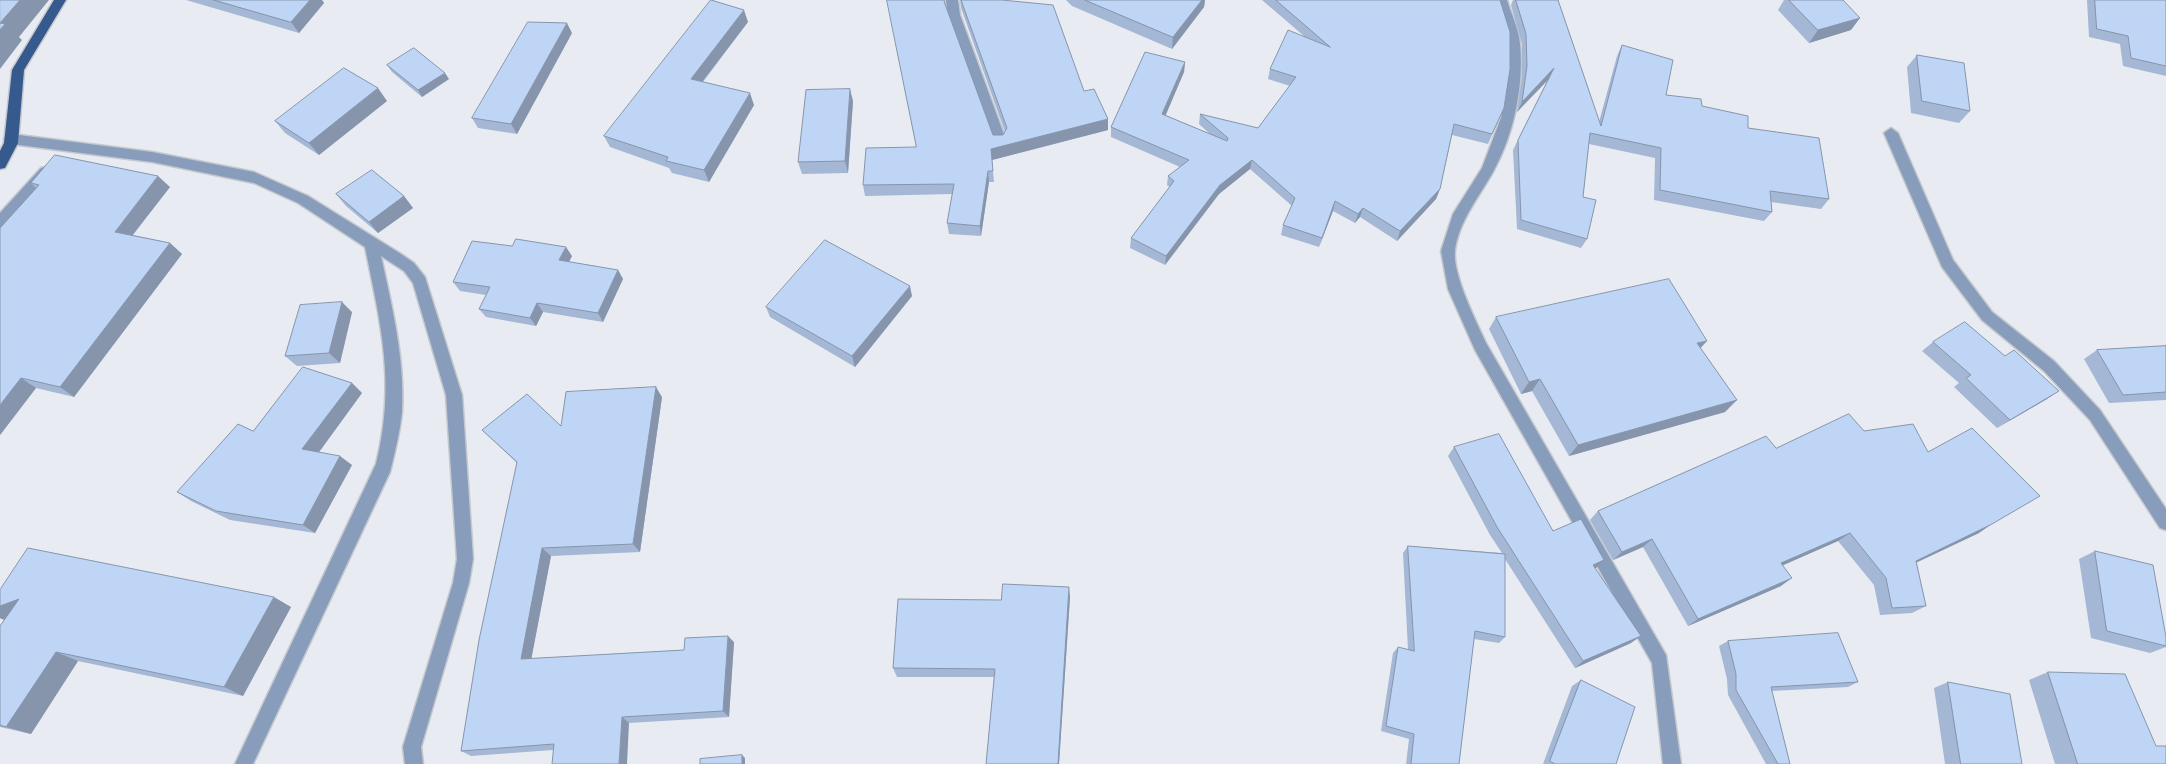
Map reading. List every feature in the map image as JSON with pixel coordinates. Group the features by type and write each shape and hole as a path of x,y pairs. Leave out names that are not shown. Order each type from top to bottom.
{"main road":[{"path":"0,164 5,158 11,139 18,70 60,0"}],"street":[{"path":"952,0 954,15 999,140"},
{"path":"1502,0 1514,42 1514,79 1508,118 1488,169 1460,214 1448,251 1455,289 1480,346 1660,661 1672,764"},
{"path":"1891,133 1947,263 1987,316 2049,366 2095,415 2166,523"},
{"path":"11,139 158,158 260,179 288,191 370,244 405,262 420,281 449,374 457,424 465,559 462,583 412,747 414,764"},
{"path":"0,222 69,146"},
{"path":"244,764 382,472 389,445 394,410 392,366 386,312 370,244"},
{"path":"2148,497 2166,500"}],"building":[{"path":"0,0 20,0 0,23"},
{"path":"214,0 310,0 291,22"},
{"path":"711,0 744,10 691,79 750,93 704,170 666,161 668,157 604,136"},
{"path":"887,0 944,0 993,135 1003,135 1007,128 961,0 1002,0 1053,5 1084,91 1094,89 1108,119 991,149 993,171 988,171 980,226 947,223 954,184 863,185 866,148 916,147"},
{"path":"1085,0 1202,0 1173,37"},
{"path":"1276,0 1500,0 1510,32 1510,69 1504,108 1492,134 1454,124 1440,189 1400,231 1363,208 1358,214 1335,201 1322,238 1283,225 1295,198 1252,160 1220,185 1166,256 1131,238 1174,181 1168,176 1189,160 1111,127 1145,52 1185,62 1162,114 1227,141 1228,138 1200,114 1258,128 1296,77 1270,69 1288,30 1330,47"},
{"path":"1516,0 1558,0 1601,126 1622,45 1673,60 1666,95 1701,99 1702,106 1748,116 1748,128 1819,138 1829,199 1770,191 1772,212 1660,190 1661,148 1590,133 1583,197 1596,200 1587,239 1521,220 1518,140 1554,68 1522,102 1527,66 1526,34"},
{"path":"1789,0 1843,0 1860,18 1818,30"},
{"path":"2095,0 2166,0 2166,66 2131,58 2128,36 2097,29"},
{"path":"528,22 567,23 511,124 472,118"},
{"path":"0,23 5,24 0,30"},
{"path":"414,48 445,73 418,90 387,65"},
{"path":"1917,55 1964,63 1970,111 1922,101"},
{"path":"344,68 378,88 309,143 275,121"},
{"path":"850,89 845,161 798,162 806,90"},
{"path":"55,155 158,176 115,232 170,243 60,387 21,378 0,405 0,228 39,185 31,183"},
{"path":"372,170 404,196 369,222 336,194"},
{"path":"516,239 566,247 559,260 618,270 598,313 537,303 530,318 479,309 490,287 453,282 472,241 512,246"},
{"path":"825,240 910,286 852,356 766,307"},
{"path":"1669,279 1707,341 1697,343 1737,400 1578,445 1540,379 1529,382 1496,317"},
{"path":"342,302 329,353 285,356 300,305"},
{"path":"1965,322 2005,356 2014,350 2059,391 2010,420 1966,378 1971,375 1933,342"},
{"path":"2166,346 2166,392 2123,395 2097,350"},
{"path":"303,367 352,383 302,449 340,456 303,525 216,511 177,492 238,424 253,431"},
{"path":"656,387 633,544 542,548 521,659 684,650 685,638 728,636 723,711 622,717 619,764 552,764 554,744 461,751 479,640 517,462 482,430 527,394 561,426 566,392"},
{"path":"1849,414 1864,431 1913,424 1928,452 1972,428 2040,496 1992,524 1916,561 1926,606 1892,608 1886,578 1850,533 1781,563 1792,578 1698,619 1652,539 1622,552 1598,511 1766,436 1776,448"},
{"path":"1499,434 1553,531 1581,519 1604,560 1593,565 1641,636 1583,661 1497,527 1454,447"},
{"path":"1408,546 1505,554 1505,637 1475,631 1459,764 1411,764 1414,734 1386,726 1398,647 1414,651"},
{"path":"28,548 274,597 224,687 56,652 6,727 0,725 0,626 19,599 0,606 0,590"},
{"path":"2095,551 2153,565 2166,646 2107,631"},
{"path":"1003,584 1069,587 1058,764 986,764 995,669 893,668 898,599 1001,600"},
{"path":"1838,633 1858,682 1771,687 1790,764 1778,764 1736,690 1736,674 1728,641"},
{"path":"2048,672 2125,674 2156,746 2166,746 2166,764 2078,764"},
{"path":"1581,680 1635,707 1616,764 1555,764 1550,761"},
{"path":"1948,682 2010,694 2022,764 1961,764"},
{"path":"742,755 742,764 700,764 700,759"}]}
